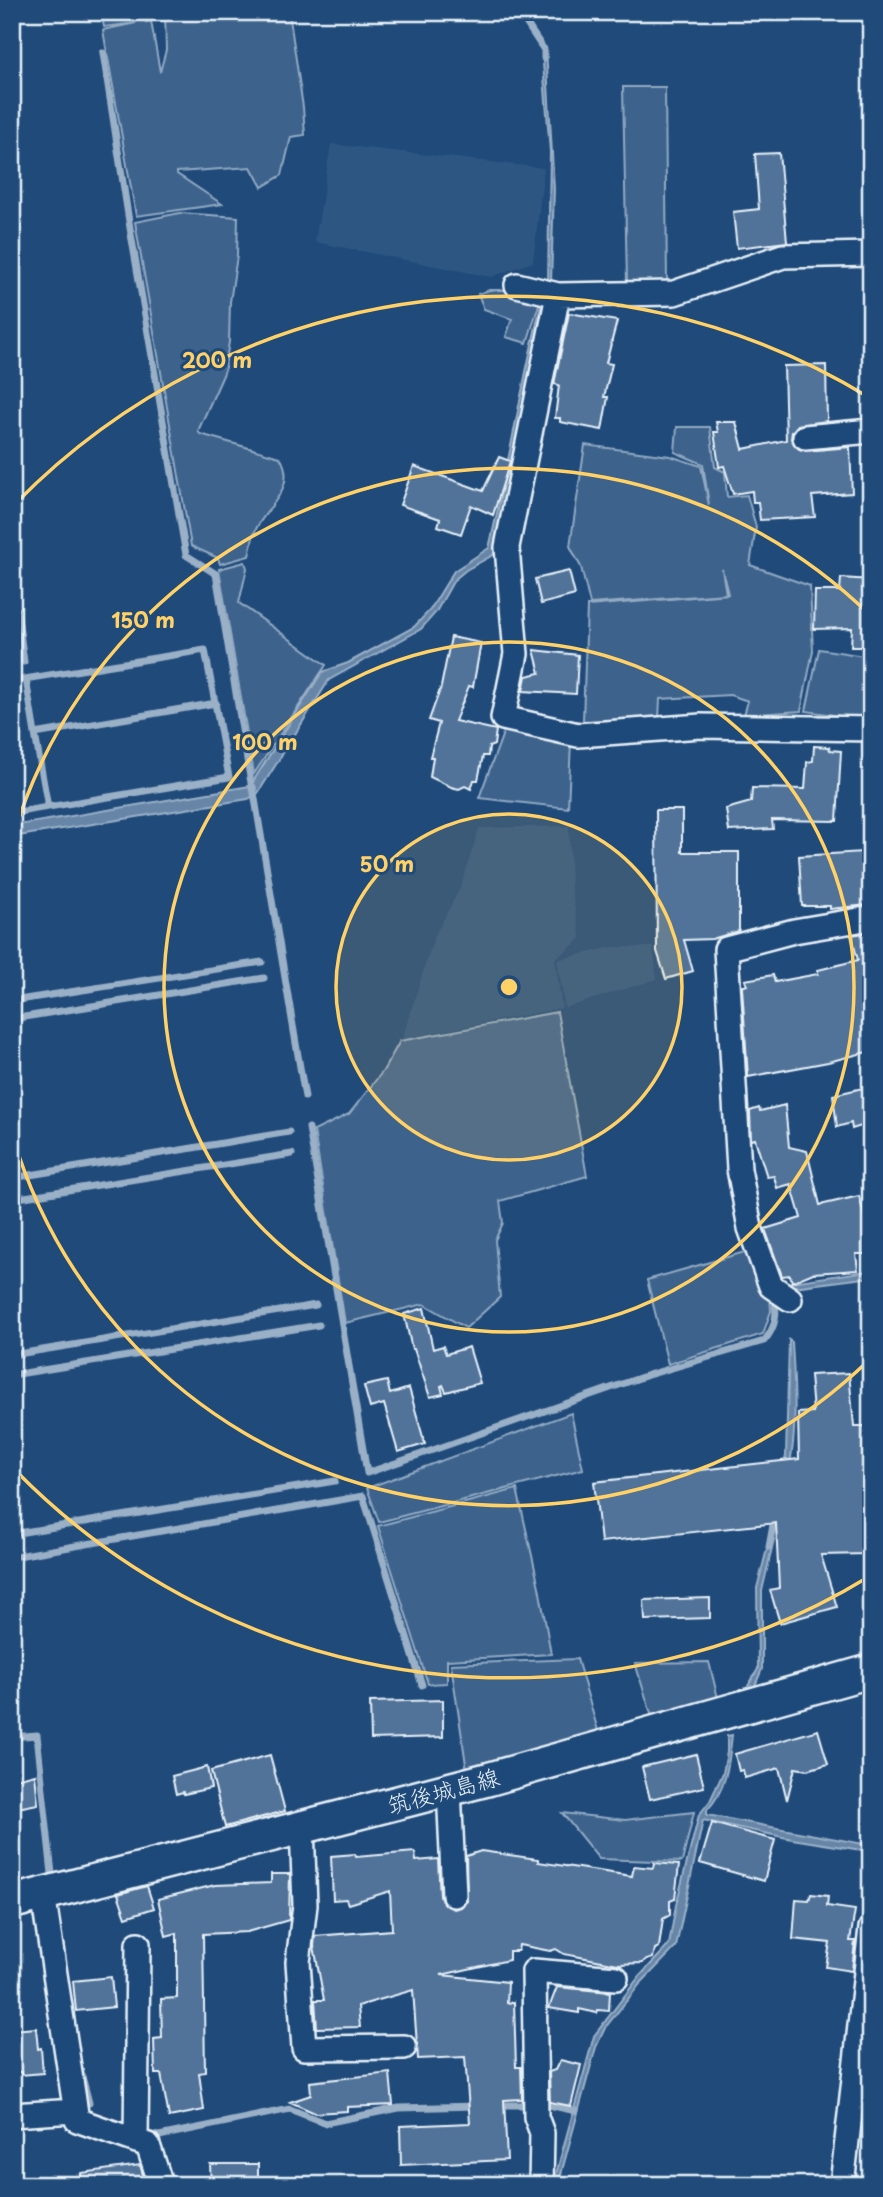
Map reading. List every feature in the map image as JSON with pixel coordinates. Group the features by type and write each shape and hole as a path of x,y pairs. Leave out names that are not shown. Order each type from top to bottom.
{"main road":[{"name":"筑後城島線","path":"12,1902 449,1789 871,1671"}],"street":[{"path":"517,285 558,295 674,293 783,256 871,254"},
{"path":"558,295 507,547 516,654 503,718 578,735 701,726 871,729"},
{"path":"805,438 871,431"},
{"path":"790,1299 771,1286 750,1228 739,1169 726,949 794,931 871,918"},
{"path":"449,1789 454,1895"},
{"path":"302,1827 305,1905 298,1962 304,2048 404,2047"},
{"path":"43,1894 77,2120 148,2145 161,2185"},
{"path":"842,2185 871,1928"},
{"path":"136,2141 138,1944"},
{"path":"541,2185 542,2133 536,2118 534,1971 617,1978"},
{"path":"12,2115 75,2111"}],"shaded area":[{"path":"101,12 145,12 146,22 151,21 160,72 166,50 165,12 289,12 305,135 291,137 282,175 262,187 251,167 177,172 222,204 136,216 103,30 136,23 104,27"},
{"path":"546,48 554,189 551,283 548,282 550,152 542,51"},
{"path":"623,87 665,87 667,283 627,284"},
{"path":"331,144 544,168 533,262 491,277 315,242"},
{"path":"180,213 238,217 237,256 224,373 198,431 200,434 280,457 285,468 283,487 256,529 249,556 220,564 218,558 191,546 135,222"},
{"path":"489,290 504,290 541,298 527,343 506,337 512,319 484,309 478,294"},
{"path":"543,297 546,299 496,550 493,555 454,580 436,612 421,629 329,680 258,793 248,799 12,837 12,826 250,786 322,672 348,663 414,627 430,610 454,571 489,548"},
{"path":"677,427 710,427 715,467 725,472 727,497 747,495 756,527 750,565 810,586 813,651 801,711 744,715 748,701 730,695 660,699 659,718 583,721 587,606 728,594 722,569 726,594 590,604 581,567 570,546 585,445 670,456 701,466 709,505 703,464 675,452"},
{"path":"245,562 247,568 239,603 326,665 254,774 219,569"},
{"path":"819,649 871,657 870,720 806,711"},
{"path":"505,728 571,741 568,808 479,798"},
{"path":"569,826 571,889 581,939 555,959 562,1008 402,1039 434,937 461,886 479,828"},
{"path":"612,947 653,947 657,979 565,1008 557,960"},
{"path":"557,1012 587,1176 500,1201 503,1223 495,1240 500,1297 466,1328 424,1304 345,1323 314,1131 349,1114 383,1071 400,1041"},
{"path":"869,1220 871,1277 785,1288 785,1283 868,1271"},
{"path":"752,1250 770,1297 771,1311 763,1334 668,1364 647,1280"},
{"path":"789,1340 792,1342 794,1372 794,1438 787,1472 773,1512 786,1456"},
{"path":"571,1413 583,1469 379,1522 367,1488"},
{"path":"517,1489 551,1654 447,1660 447,1683 428,1684 378,1526"},
{"path":"770,1537 774,1539 762,1591 762,1669 754,1688 748,1686 758,1669 757,1588"},
{"path":"577,1659 599,1734 467,1771 451,1664"},
{"path":"709,1662 719,1702 653,1720 635,1663"},
{"path":"732,1735 723,1785 707,1810 707,1815 869,1845 868,1851 792,1839 703,1820 676,1947 640,1984 605,2028 596,2047 558,2185 553,2185 594,2036 639,1977 669,1945 676,1905 699,1815 710,1801 723,1773 727,1736"},
{"path":"694,1812 682,1862 599,1859 562,1813 625,1820"}],"building":[{"path":"779,153 787,242 737,248 733,212 759,209 755,154"},
{"path":"569,313 617,321 606,363 612,364 604,397 608,397 602,430 560,422 560,418 555,418 559,385 554,384"},
{"path":"826,365 827,421 798,425 792,432 791,439 799,449 806,451 850,447 852,493 812,496 815,517 760,520 758,502 753,502 752,491 733,494 724,466 719,467 714,432 718,432 716,422 736,422 743,449 786,440 784,366"},
{"path":"499,457 510,461 493,515 471,505 461,534 438,526 440,519 400,505 414,466 483,491"},
{"path":"569,571 575,595 541,604 535,579"},
{"path":"841,578 871,580 871,647 851,647 852,628 814,629 815,591 840,591"},
{"path":"451,637 481,643 473,687 469,686 455,721 496,730 494,745 489,747 488,756 483,756 478,780 474,780 471,789 465,786 459,789 451,787 430,777 433,757 430,757 439,723 429,720 441,687"},
{"path":"534,650 578,655 576,694 523,691 526,676 540,673"},
{"path":"814,746 841,751 837,821 772,820 773,829 729,831 726,809 751,802 752,788 805,789 807,762 813,761"},
{"path":"656,810 682,810 682,852 739,852 739,931 712,939 684,940 693,971 666,979 657,951"},
{"path":"863,852 867,905 830,909 830,906 802,906 799,856"},
{"path":"871,932 871,1051 748,1077 742,987 747,985 745,980 773,975 775,982 818,974 818,970 858,960 851,935"},
{"path":"871,1086 871,1123 852,1129 851,1123 837,1127 833,1095"},
{"path":"785,1105 789,1147 807,1151 820,1205 859,1196 865,1219 865,1254 856,1254 858,1270 813,1273 792,1282 790,1275 782,1276 765,1229 801,1218 791,1184 777,1188 774,1176 767,1177 755,1139 751,1140 750,1111"},
{"path":"424,1308 433,1349 443,1346 446,1354 469,1347 480,1383 446,1392 443,1385 443,1394 430,1397 412,1349 404,1314"},
{"path":"849,1373 854,1426 865,1426 870,1505 867,1506 866,1554 821,1555 837,1607 780,1623 770,1590 779,1588 776,1523 601,1542 594,1482 799,1459 798,1413 813,1412 810,1375"},
{"path":"387,1381 390,1394 409,1388 425,1444 398,1452 384,1404 370,1408 364,1386"},
{"path":"710,1598 710,1618 645,1620 644,1600"},
{"path":"443,1700 443,1737 371,1739 370,1702"},
{"path":"818,1730 828,1764 807,1770 795,1768 787,1800 779,1768 745,1778 743,1770 739,1771 735,1754"},
{"path":"696,1754 704,1787 650,1799 642,1767"},
{"path":"270,1755 285,1811 225,1827 211,1771"},
{"path":"207,1767 211,1788 176,1794 172,1776"},
{"path":"35,1774 38,1804 12,1809 12,1780"},
{"path":"712,1823 775,1840 764,1881 700,1863"},
{"path":"481,1851 632,1876 634,1866 653,1868 654,1863 679,1865 675,1898 670,1900 670,1915 663,1919 659,1947 655,1949 653,1958 643,1963 618,1964 564,1954 556,1949 550,1951 519,1945 518,1951 509,1951 509,1960 441,1975 508,1982 507,2003 514,2002 516,2067 521,2067 522,2099 504,2100 507,2160 401,2165 400,2126 470,2123 465,2057 418,2059 413,1990 358,2006 360,2027 317,2028 315,2000 324,2000 314,1946 315,1936 392,1930 390,1891 348,1904 346,1899 333,1900 331,1856 355,1854 356,1857 415,1852 416,1861 438,1859 440,1896 443,1903 454,1909 467,1901 466,1856"},
{"path":"271,1874 290,1874 289,1920 247,1932 203,1934 205,2072 199,2073 204,2110 169,2117 161,2074 155,2074 154,2039 162,2038 161,1999 177,1998 177,1933 166,1936 158,1899 215,1885 271,1883"},
{"path":"147,1886 154,1908 126,1917 118,1894"},
{"path":"811,1894 828,1896 827,1906 855,1910 850,1941 855,1941 852,1971 826,1967 830,1943 793,1939 796,1899 809,1900"},
{"path":"111,1977 114,2007 76,2011 73,1981"},
{"path":"557,1987 610,1992 609,2011 598,2010 597,2013 579,2009 579,2013 549,2008"},
{"path":"36,2028 43,2073 21,2075 21,2072 12,2072 12,2030"},
{"path":"560,2060 581,2065 571,2106 550,2102 549,2072 555,2070"},
{"path":"390,2073 393,2105 347,2107 347,2111 315,2113 290,2102 311,2095 310,2082"},
{"path":"210,2164 258,2164 258,2185 211,2185"},
{"path":"140,2165 146,2185 82,2185 81,2173"}],"waterway":[{"path":"519,12 544,50 544,58"},
{"path":"103,53 186,555 216,574 252,789"},
{"path":"17,610 24,662"},
{"path":"12,681 205,650 229,777 12,813"},
{"path":"26,679 35,734"},
{"path":"48,807 35,734 216,703"},
{"path":"253,787 305,1097"},
{"path":"12,1001 262,962"},
{"path":"12,1019 264,978"},
{"path":"309,1128 367,1473 648,1375 764,1341 774,1325 775,1306 782,1296"},
{"path":"12,1178 289,1132"},
{"path":"12,1199 292,1154"},
{"path":"12,1355 316,1305"},
{"path":"12,1375 319,1325"},
{"path":"12,1534 335,1481"},
{"path":"12,1557 363,1496 422,1685"},
{"path":"769,1547 775,1514"},
{"path":"12,1737 37,1735 53,1883"},
{"path":"79,2065 89,2103"},
{"path":"495,2105 549,2105 576,2111"},
{"path":"145,2134 159,2136 290,2109 325,2123 399,2108 476,2106"}]}
